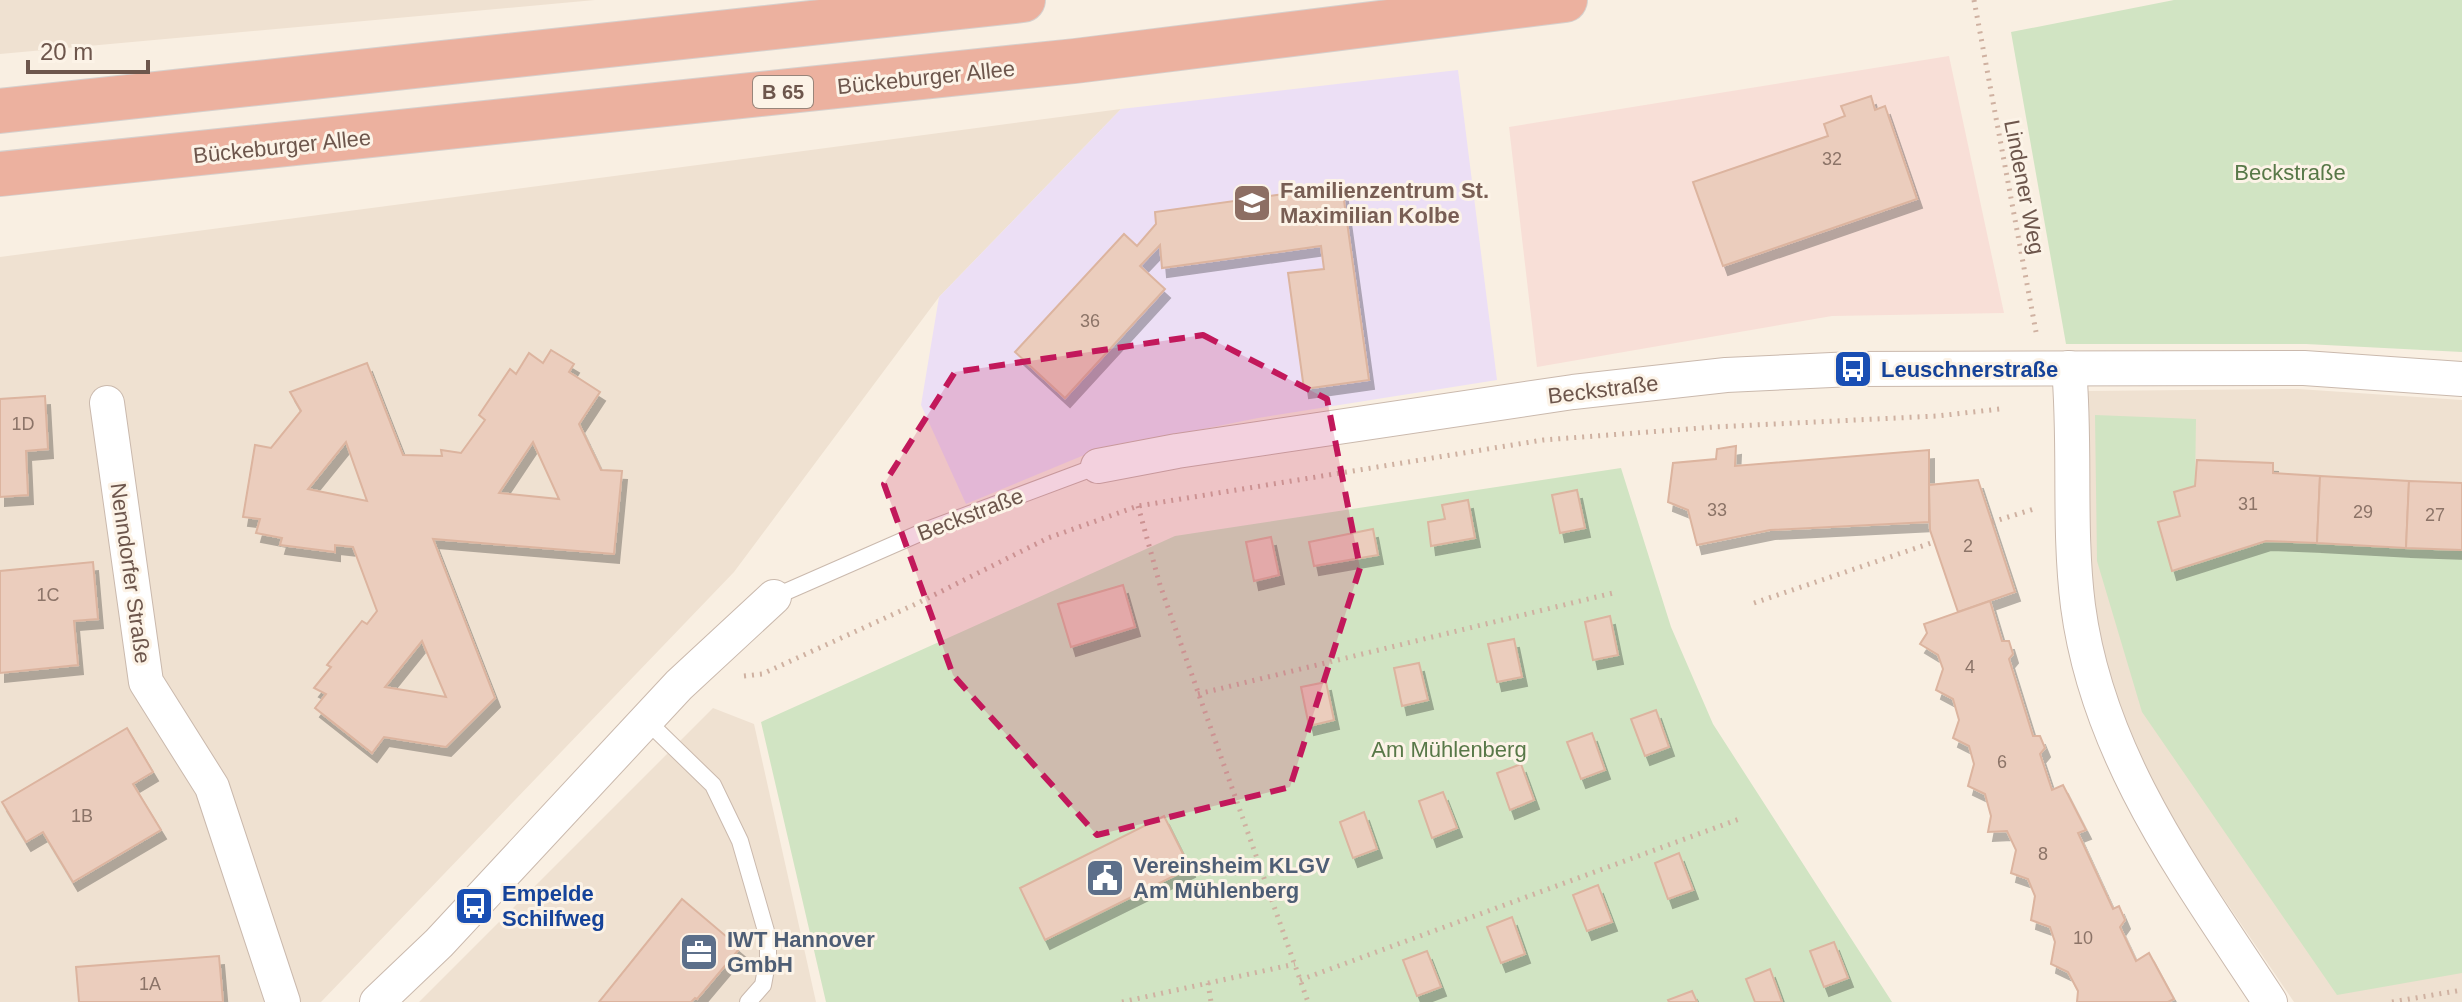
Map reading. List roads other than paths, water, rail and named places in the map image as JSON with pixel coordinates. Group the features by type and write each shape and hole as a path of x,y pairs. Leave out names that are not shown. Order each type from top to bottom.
{"highway":[{"path":"0,111 1023,0"},
{"name":"Bückeburger Allee","path":"0,174 1060,62 1565,0"}],"street":[{"path":"2069,368 2072,530 2078,607 2093,676 2117,746 2151,819 2270,1002"},
{"name":"Beckstraße","path":"1098,466 1542,397 1726,375 1853,369 2304,368 2462,379"},
{"name":"Nenndorfer Straße","path":"107,403 146,682 212,787 283,1002"},
{"path":"377,1002 439,943 679,685 774,597"}],"lane":[{"name":"Beckstraße","path":"774,597 939,525 1098,466"},
{"path":"646,720 713,785 740,841 768,938 763,985 748,1002"}],"place":[{"name":"Familienzentrum St. Maximilian Kolbe","path":"1252,203"},
{"name":"Leuschnerstraße","path":"1853,369"},
{"name":"Vereinsheim KLGV Am Mühlenberg","path":"1105,878"},
{"name":"Empelde Schilfweg","path":"474,906"},
{"name":"IWT Hannover GmbH","path":"699,952"}],"park label":[{"name":"Am Mühlenberg","path":"1449,749"}]}
